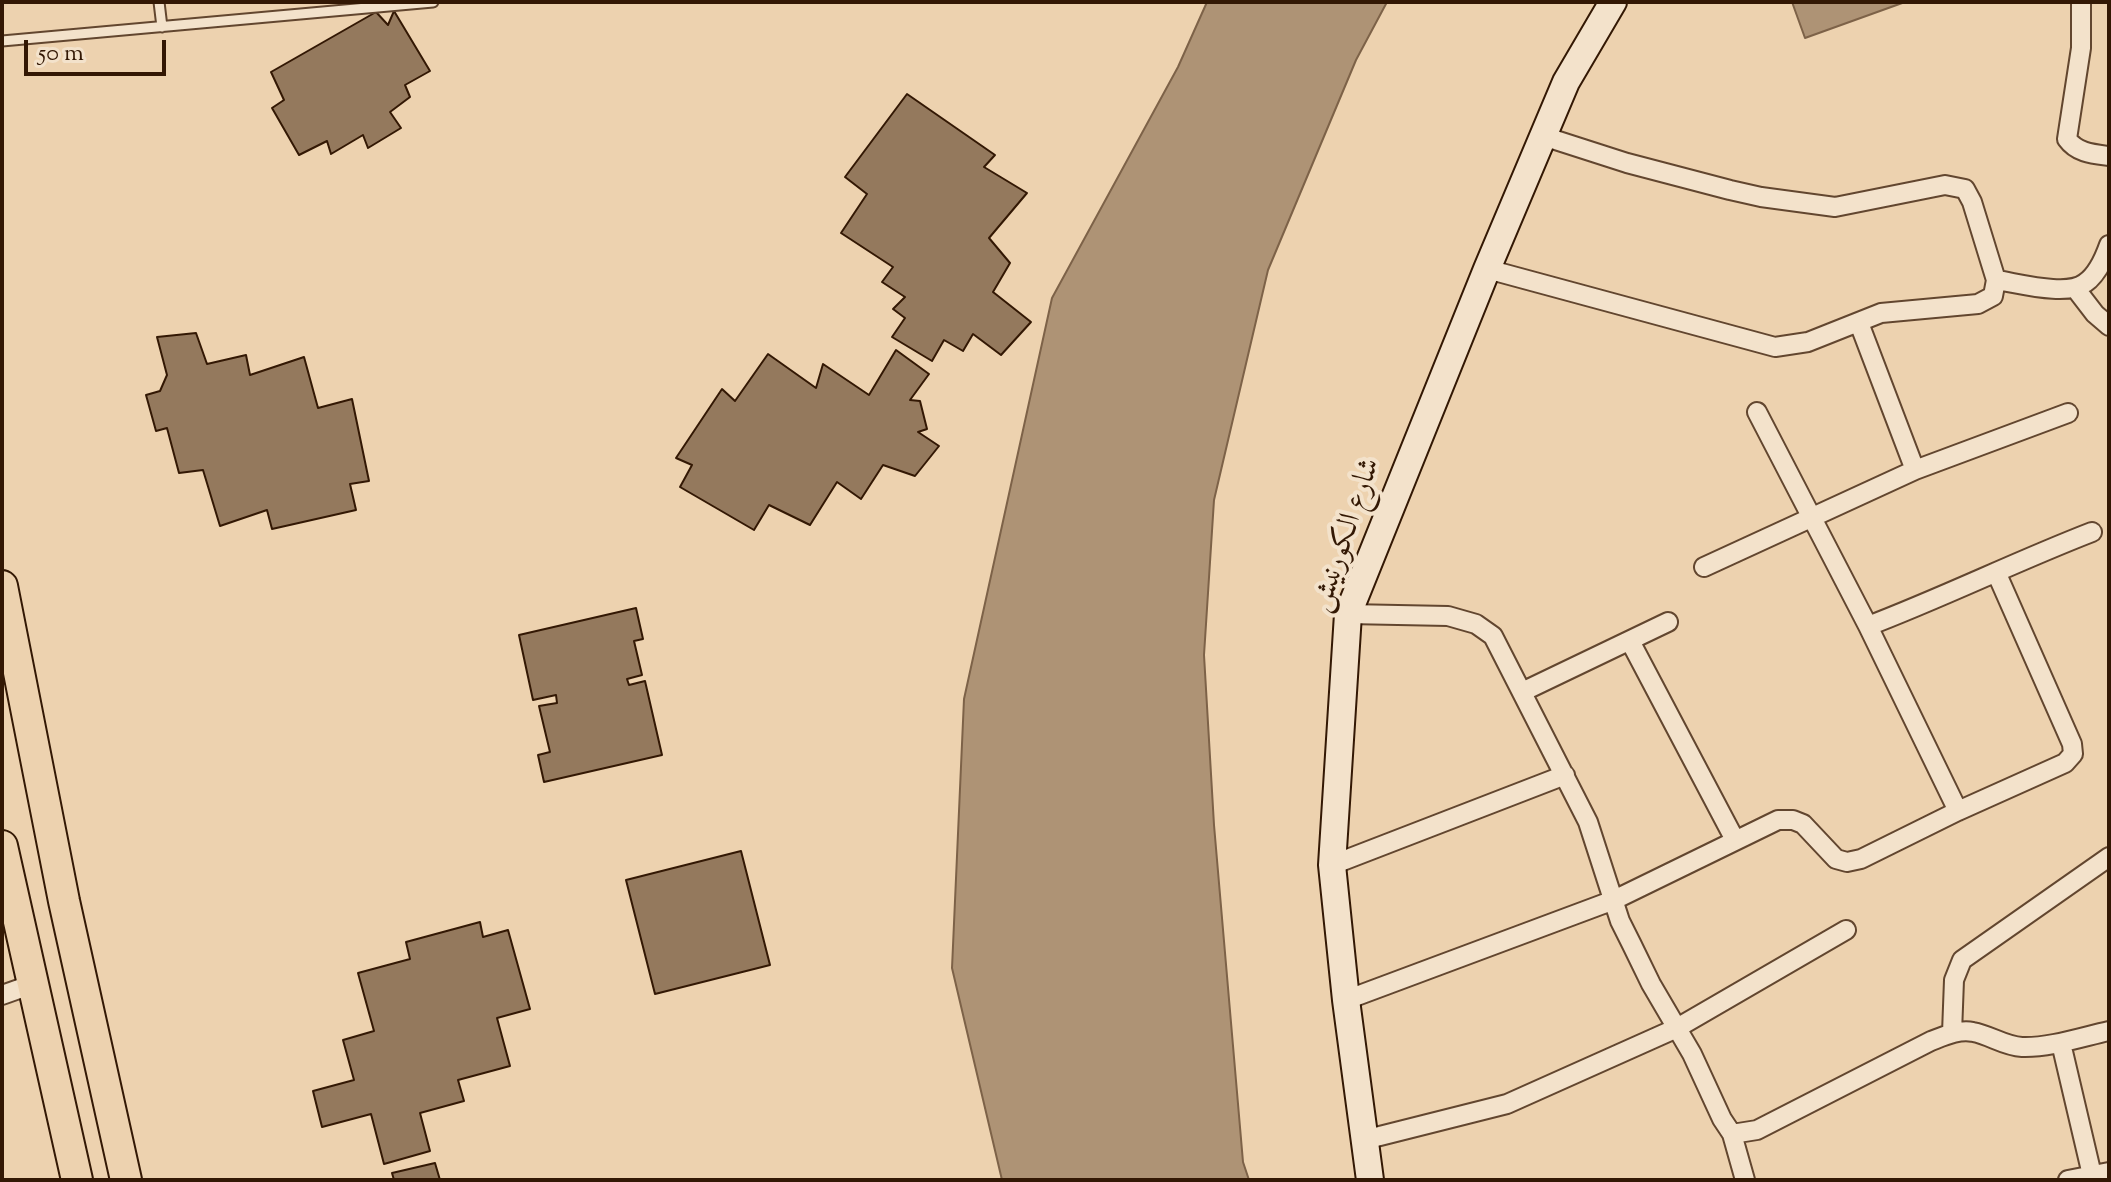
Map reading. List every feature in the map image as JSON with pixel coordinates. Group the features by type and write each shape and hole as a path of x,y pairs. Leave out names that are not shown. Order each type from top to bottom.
{"main road":[{"path":"3,594 11,666 126,1180"},
{"path":"2,851 77,1180"}],"street":[{"name":"شارع الكورنيش","path":"1370,1180 1332,865 1348,614 1566,82 1613,2"},
{"path":"2081,2 2081,48 2067,139 2073,147 2086,153 2109,156"},
{"path":"1487,269 1775,347 1808,342 1881,313 1978,304 1993,296 1996,280 1972,202 1965,189 1945,185 1835,207 1730,190 1627,163 1543,136"},
{"path":"1996,280 2062,290 2075,288 2086,283 2102,263 2109,245"},
{"path":"2075,288 2095,314 2109,326"},
{"path":"1859,323 1915,470"},
{"path":"1757,412 1868,626 1958,811"},
{"path":"1704,567 1915,470 2068,413"},
{"path":"1868,626 2092,532"},
{"path":"1346,1000 1614,900 1778,820 1803,824 1836,859 1847,862 1861,859 2065,763 2073,754 2072,744 1996,572"},
{"path":"1348,614 1448,616 1476,624 1493,636 1588,822 1620,921 1732,1134 1745,1180"},
{"path":"1522,692 1668,622"},
{"path":"1630,641 1735,840"},
{"path":"1332,865 1565,775"},
{"path":"1952,1033 1954,980 1962,960 2109,857"},
{"path":"1364,1140 1507,1104 1677,1028 1846,930"},
{"path":"2,995 33,984"},
{"path":"1732,1134 1757,1130 1952,1033 1972,1031 2022,1047 2061,1043 2109,1031"},
{"path":"2061,1043 2100,1173 2068,1180"}],"lane":[{"path":"159,2 162,27"},
{"path":"2,41 433,2"}],"shaded area":[{"path":"1207,2 1387,2 1356,60 1268,270 1214,500 1204,655 1214,825 1243,1162 1249,1180 1002,1180 952,968 964,699 1052,298 1178,67"},
{"path":"1792,2 1905,2 1805,38"}],"building":[{"path":"394,11 430,71 405,85 410,97 390,112 401,128 368,148 363,135 331,154 327,141 299,155 272,108 284,100 271,72 376,12 388,25"},
{"path":"907,94 995,155 984,167 1027,193 989,238 1010,263 993,292 1031,322 1001,355 973,334 963,351 944,340 932,361 892,337 905,318 893,309 905,297 882,282 893,267 841,233 867,194 845,177"},
{"path":"196,333 207,364 246,355 250,375 304,357 318,408 352,399 369,481 350,484 356,510 272,529 267,510 220,526 203,470 179,473 167,428 156,431 146,395 160,391 167,375 157,337"},
{"path":"896,350 929,374 910,400 920,401 927,429 918,432 939,446 915,476 883,465 861,499 837,482 810,525 769,505 754,530 680,487 692,465 676,458 722,389 735,401 768,354 816,388 823,364 869,395"},
{"path":"636,608 643,639 634,641 642,675 627,679 629,685 645,681 662,755 544,782 538,755 550,752 539,706 557,703 556,695 533,700 519,635"},
{"path":"741,851 770,965 655,994 626,880"},
{"path":"480,922 483,937 508,930 530,1009 497,1018 510,1066 458,1080 464,1101 420,1113 430,1151 384,1164 371,1114 322,1127 313,1091 354,1080 343,1040 374,1031 358,973 410,959 406,942"},
{"path":"435,1163 440,1180 394,1180 392,1173"}]}
